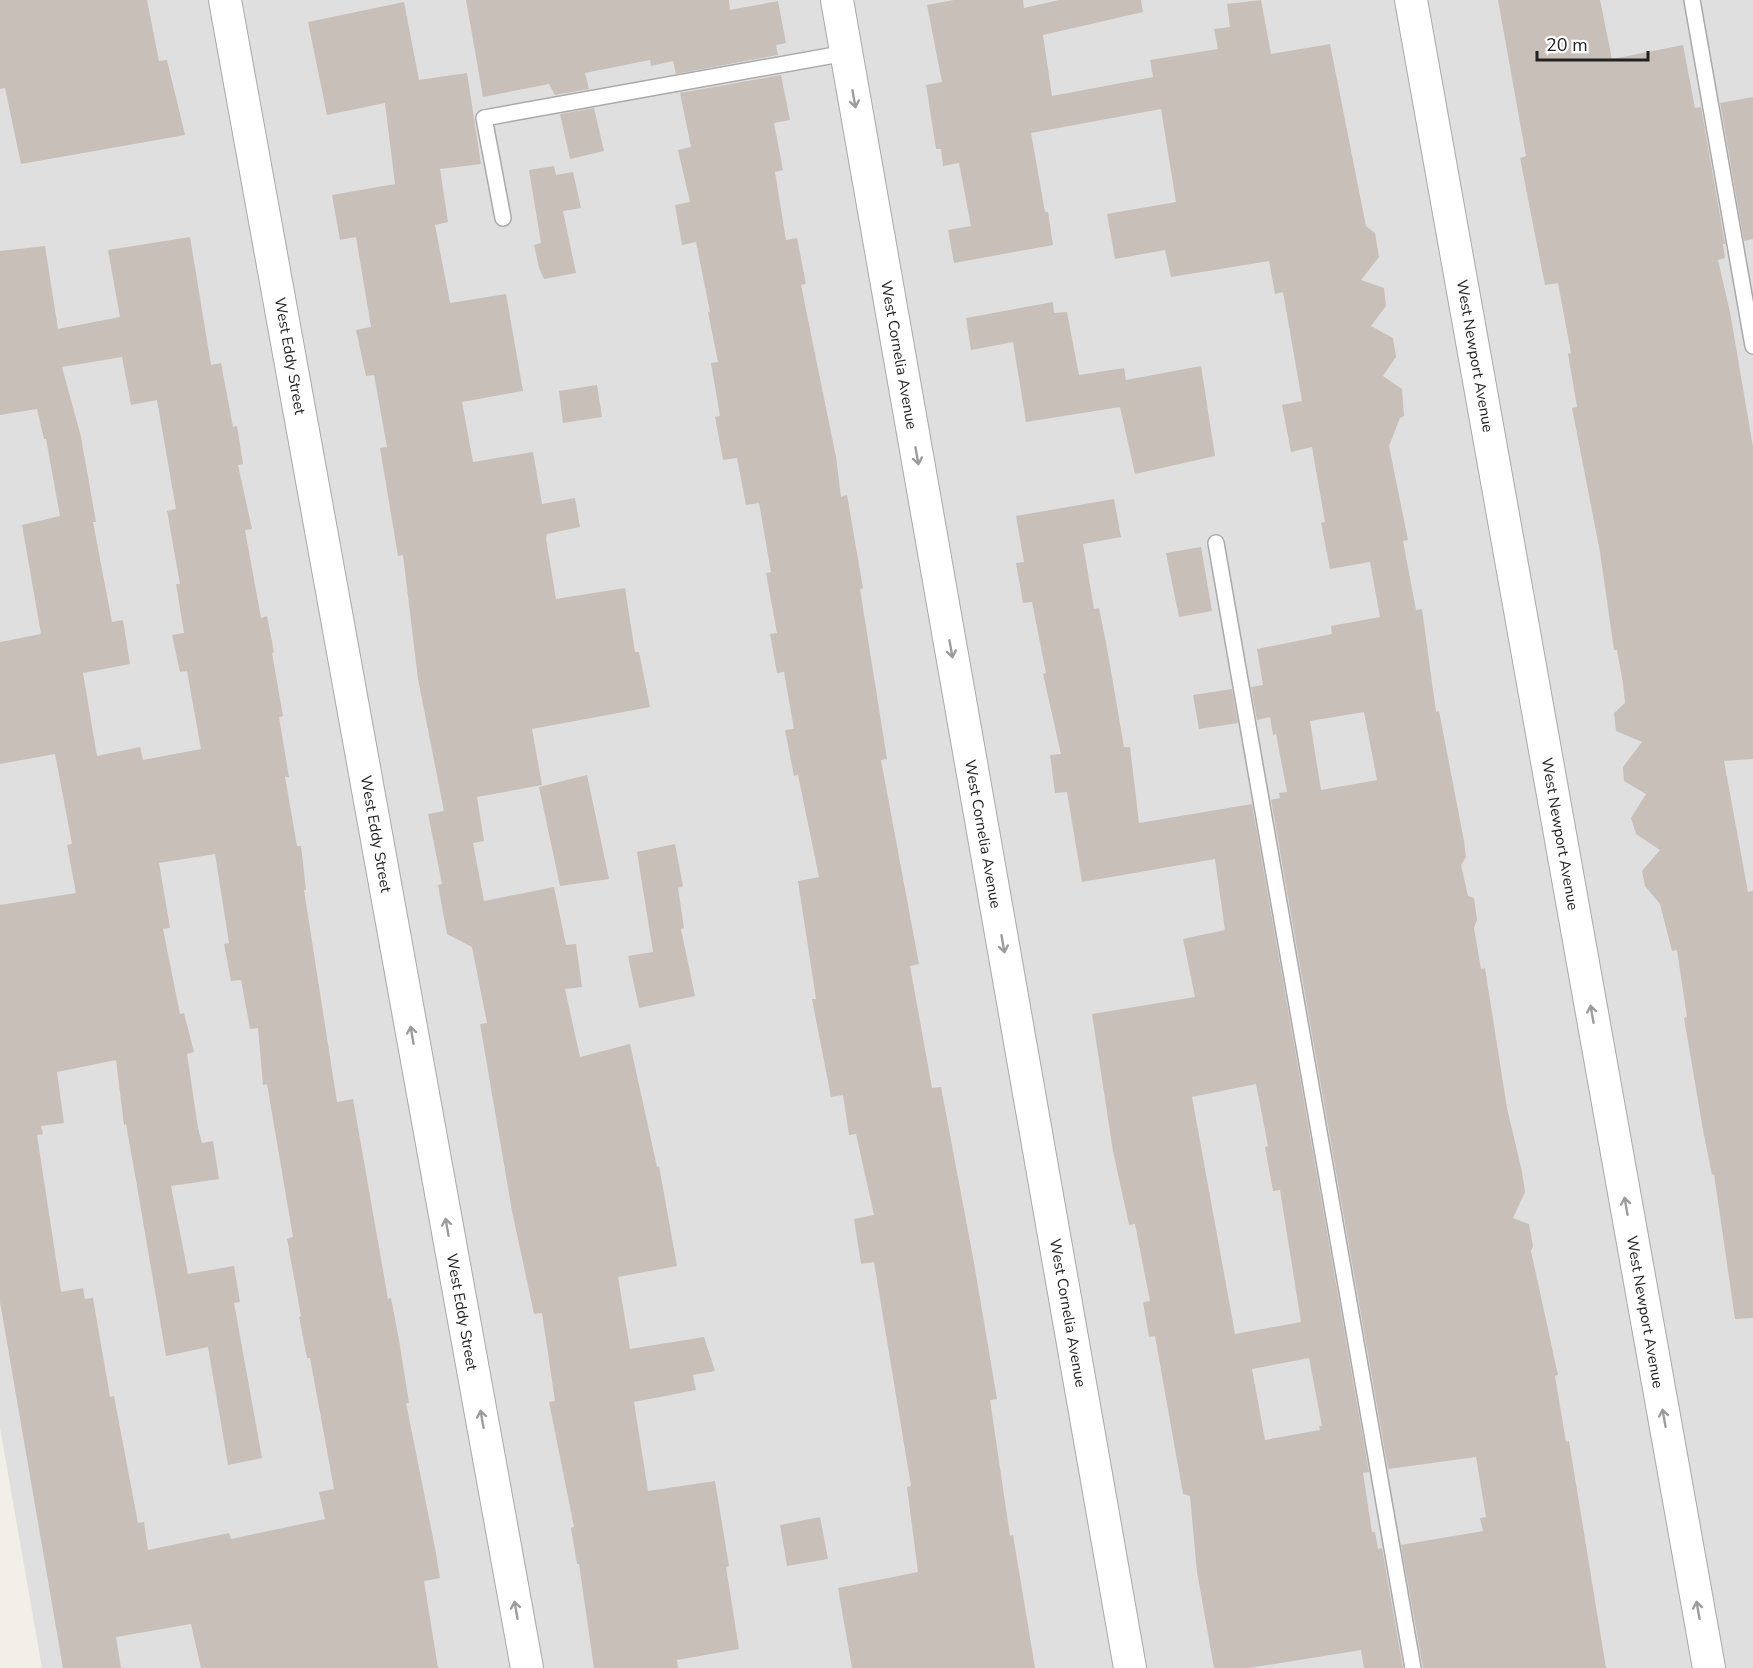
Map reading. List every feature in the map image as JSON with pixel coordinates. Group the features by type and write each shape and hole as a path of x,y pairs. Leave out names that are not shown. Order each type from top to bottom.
{"street":[{"name":"West Eddy Street","path":"225,0 527,1668"},
{"name":"West Cornelia Avenue","path":"837,0 1130,1668"},
{"name":"West Newport Avenue","path":"1411,0 1709,1668"}],"lane":[{"path":"1692,0 1753,346"},
{"path":"503,218 484,118 846,53"},
{"path":"1216,543 1413,1668"}],"shaded area":[{"path":"0,0 1753,0 1753,1668 42,1668 0,1428"}],"building":[{"path":"0,0 147,0 159,61 167,60 185,135 21,164 5,88 0,89"},
{"path":"466,0 729,0 730,10 778,1 786,43 776,45 778,55 676,74 673,61 651,66 650,60 585,73 589,89 555,95 549,84 483,97"},
{"path":"954,0 1023,0 1024,8 1059,0 1141,0 1143,12 1043,35 1052,96 1153,77 1150,60 1218,49 1214,29 1230,27 1227,4 1261,0 1271,54 1330,44 1366,226 1375,233 1379,257 1361,280 1384,288 1386,306 1371,326 1393,338 1396,357 1383,376 1402,389 1404,416 1400,418 1389,446 1408,540 1403,541 1416,610 1422,609 1436,712 1439,711 1464,841 1466,857 1461,865 1468,896 1474,898 1477,920 1474,928 1481,969 1485,968 1507,1108 1522,1172 1525,1192 1513,1218 1529,1224 1533,1246 1531,1251 1558,1375 1555,1376 1566,1442 1569,1441 1606,1668 1423,1668 1401,1545 1483,1531 1480,1518 1486,1517 1476,1457 1388,1469 1271,800 1280,798 1279,793 1287,792 1276,734 1273,735 1270,717 1257,720 1251,687 1263,685 1257,649 1332,634 1331,626 1380,617 1370,562 1330,569 1321,523 1325,522 1312,447 1291,452 1282,405 1302,401 1283,292 1275,294 1269,261 1171,277 1165,250 1115,259 1107,214 1176,202 1161,109 1031,133 1053,245 954,263 948,230 971,226 959,163 943,166 941,149 936,149 926,85 942,82 927,5","holes":["1364,712 1377,780 1321,790 1310,721"]},
{"path":"1498,0 1600,0 1612,59 1683,45 1695,108 1701,107 1725,244 1723,244 1725,258 1718,260 1730,312 1753,447 1753,759 1724,761 1748,892 1753,891 1753,1318 1735,1319 1714,1174 1712,1175 1703,1130 1684,1018 1687,1017 1677,950 1672,951 1660,904 1645,886 1642,871 1660,850 1636,834 1631,818 1646,794 1624,781 1623,767 1642,742 1616,731 1614,713 1625,703 1623,683 1617,650 1614,650 1600,552 1572,408 1577,407 1568,354 1571,353 1558,283 1545,285 1520,158 1526,156"},
{"path":"404,2 419,80 467,73 481,164 440,169 448,222 435,225 450,303 506,294 523,391 462,402 473,462 533,452 542,504 575,498 580,527 547,534 546,539 556,599 625,588 635,652 639,652 650,707 532,729 542,785 477,797 484,841 473,843 484,901 554,887 566,945 576,944 582,987 565,989 580,1057 630,1044 657,1167 659,1166 677,1266 618,1277 630,1349 704,1337 715,1371 693,1375 696,1390 634,1402 648,1491 715,1481 729,1566 726,1567 739,1649 677,1660 678,1668 594,1668 579,1564 577,1564 571,1528 574,1527 549,1402 555,1401 542,1313 534,1314 512,1211 480,1024 487,1023 472,947 447,934 438,885 442,884 428,814 444,811 418,679 403,555 398,556 380,448 387,447 374,375 366,376 356,330 371,327 356,237 340,240 332,195 395,184 385,103 327,115 308,22"},
{"path":"781,75 790,120 774,123 783,170 775,172 786,240 797,238 806,284 801,285 836,457 841,497 847,495 863,588 860,589 887,759 881,760 919,964 910,966 932,1088 941,1087 974,1263 997,1399 990,1400 1010,1536 1013,1535 1035,1668 852,1668 838,1588 918,1572 907,1487 911,1486 874,1262 861,1264 854,1219 874,1215 856,1134 849,1135 843,1095 831,1097 812,999 816,999 798,881 819,877 798,775 794,776 785,730 794,729 784,672 777,673 770,634 777,633 766,573 771,572 759,503 746,505 737,458 723,460 715,417 720,416 711,363 718,362 708,312 710,312 696,242 682,245 675,205 690,202 678,150 691,147 680,93"},
{"path":"1753,97 1753,239 1744,241 1720,103"},
{"path":"594,108 604,151 570,159 560,114"},
{"path":"554,166 556,175 573,172 581,208 563,211 576,273 544,279 534,245 541,243 529,170"},
{"path":"190,237 211,365 221,363 233,427 237,426 243,464 238,465 252,529 245,530 261,618 267,616 274,652 272,653 283,716 279,717 289,777 285,777 297,846 301,846 306,890 304,890 337,1102 353,1099 388,1299 391,1298 399,1340 409,1403 406,1403 440,1578 424,1581 438,1668 201,1668 191,1624 116,1637 121,1668 63,1668 0,1302 0,905 76,893 67,845 72,844 55,754 0,764 0,642 41,634 22,525 60,516 46,439 44,439 37,409 0,415 0,251 45,246 58,329 120,317 108,250","holes":["122,357 131,405 157,400 176,509 167,511 180,584 176,584 184,633 172,635 180,672 187,671 201,749 143,760 140,747 97,756 83,673 130,664 123,620 112,622 93,522 96,522 81,437 62,367","215,854 229,943 224,944 231,981 241,980 250,1029 258,1028 263,1085 267,1084 293,1237 287,1239 301,1316 299,1317 307,1358 310,1358 334,1489 319,1492 325,1519 231,1539 229,1533 148,1550 144,1522 138,1523 114,1396 110,1397 93,1298 85,1299 83,1288 61,1292 37,1135 43,1134 41,1126 64,1123 57,1072 116,1060 124,1125 126,1124 166,1356 208,1347 228,1465 262,1458 234,1303 240,1302 234,1266 188,1274 171,1186 219,1179 213,1141 202,1143 198,1128 187,1054 194,1052 184,1013 180,1014 163,929 170,928 159,863"]},
{"path":"1053,302 1054,313 1067,312 1079,375 1124,368 1126,380 1201,366 1215,456 1135,474 1120,407 1026,422 1013,342 971,350 966,318"},
{"path":"597,385 602,417 563,423 559,391"},
{"path":"1114,499 1121,537 1083,544 1094,609 1099,608 1124,747 1130,747 1139,823 1252,804 1369,1472 1363,1473 1372,1532 1375,1532 1378,1549 1382,1548 1403,1668 1364,1668 1361,1650 1249,1668 1214,1668 1197,1572 1190,1496 1183,1494 1155,1336 1149,1337 1143,1302 1150,1301 1135,1224 1129,1225 1113,1151 1092,1014 1195,997 1183,939 1225,930 1215,859 1082,882 1067,792 1055,793 1050,755 1061,754 1043,674 1046,673 1032,602 1023,603 1016,563 1024,562 1016,516","holes":["1256,1084 1268,1146 1265,1147 1273,1191 1280,1190 1301,1322 1235,1334 1192,1097","1309,1358 1322,1426 1319,1426 1320,1430 1265,1440 1252,1369"]},
{"path":"1201,547 1212,611 1179,617 1166,553"},
{"path":"1232,689 1238,723 1199,729 1193,695"},
{"path":"587,775 609,879 560,886 539,787"},
{"path":"675,844 683,886 678,888 684,928 681,929 695,996 639,1008 628,956 653,952 637,852"},
{"path":"820,1517 828,1559 787,1566 780,1525"}]}
